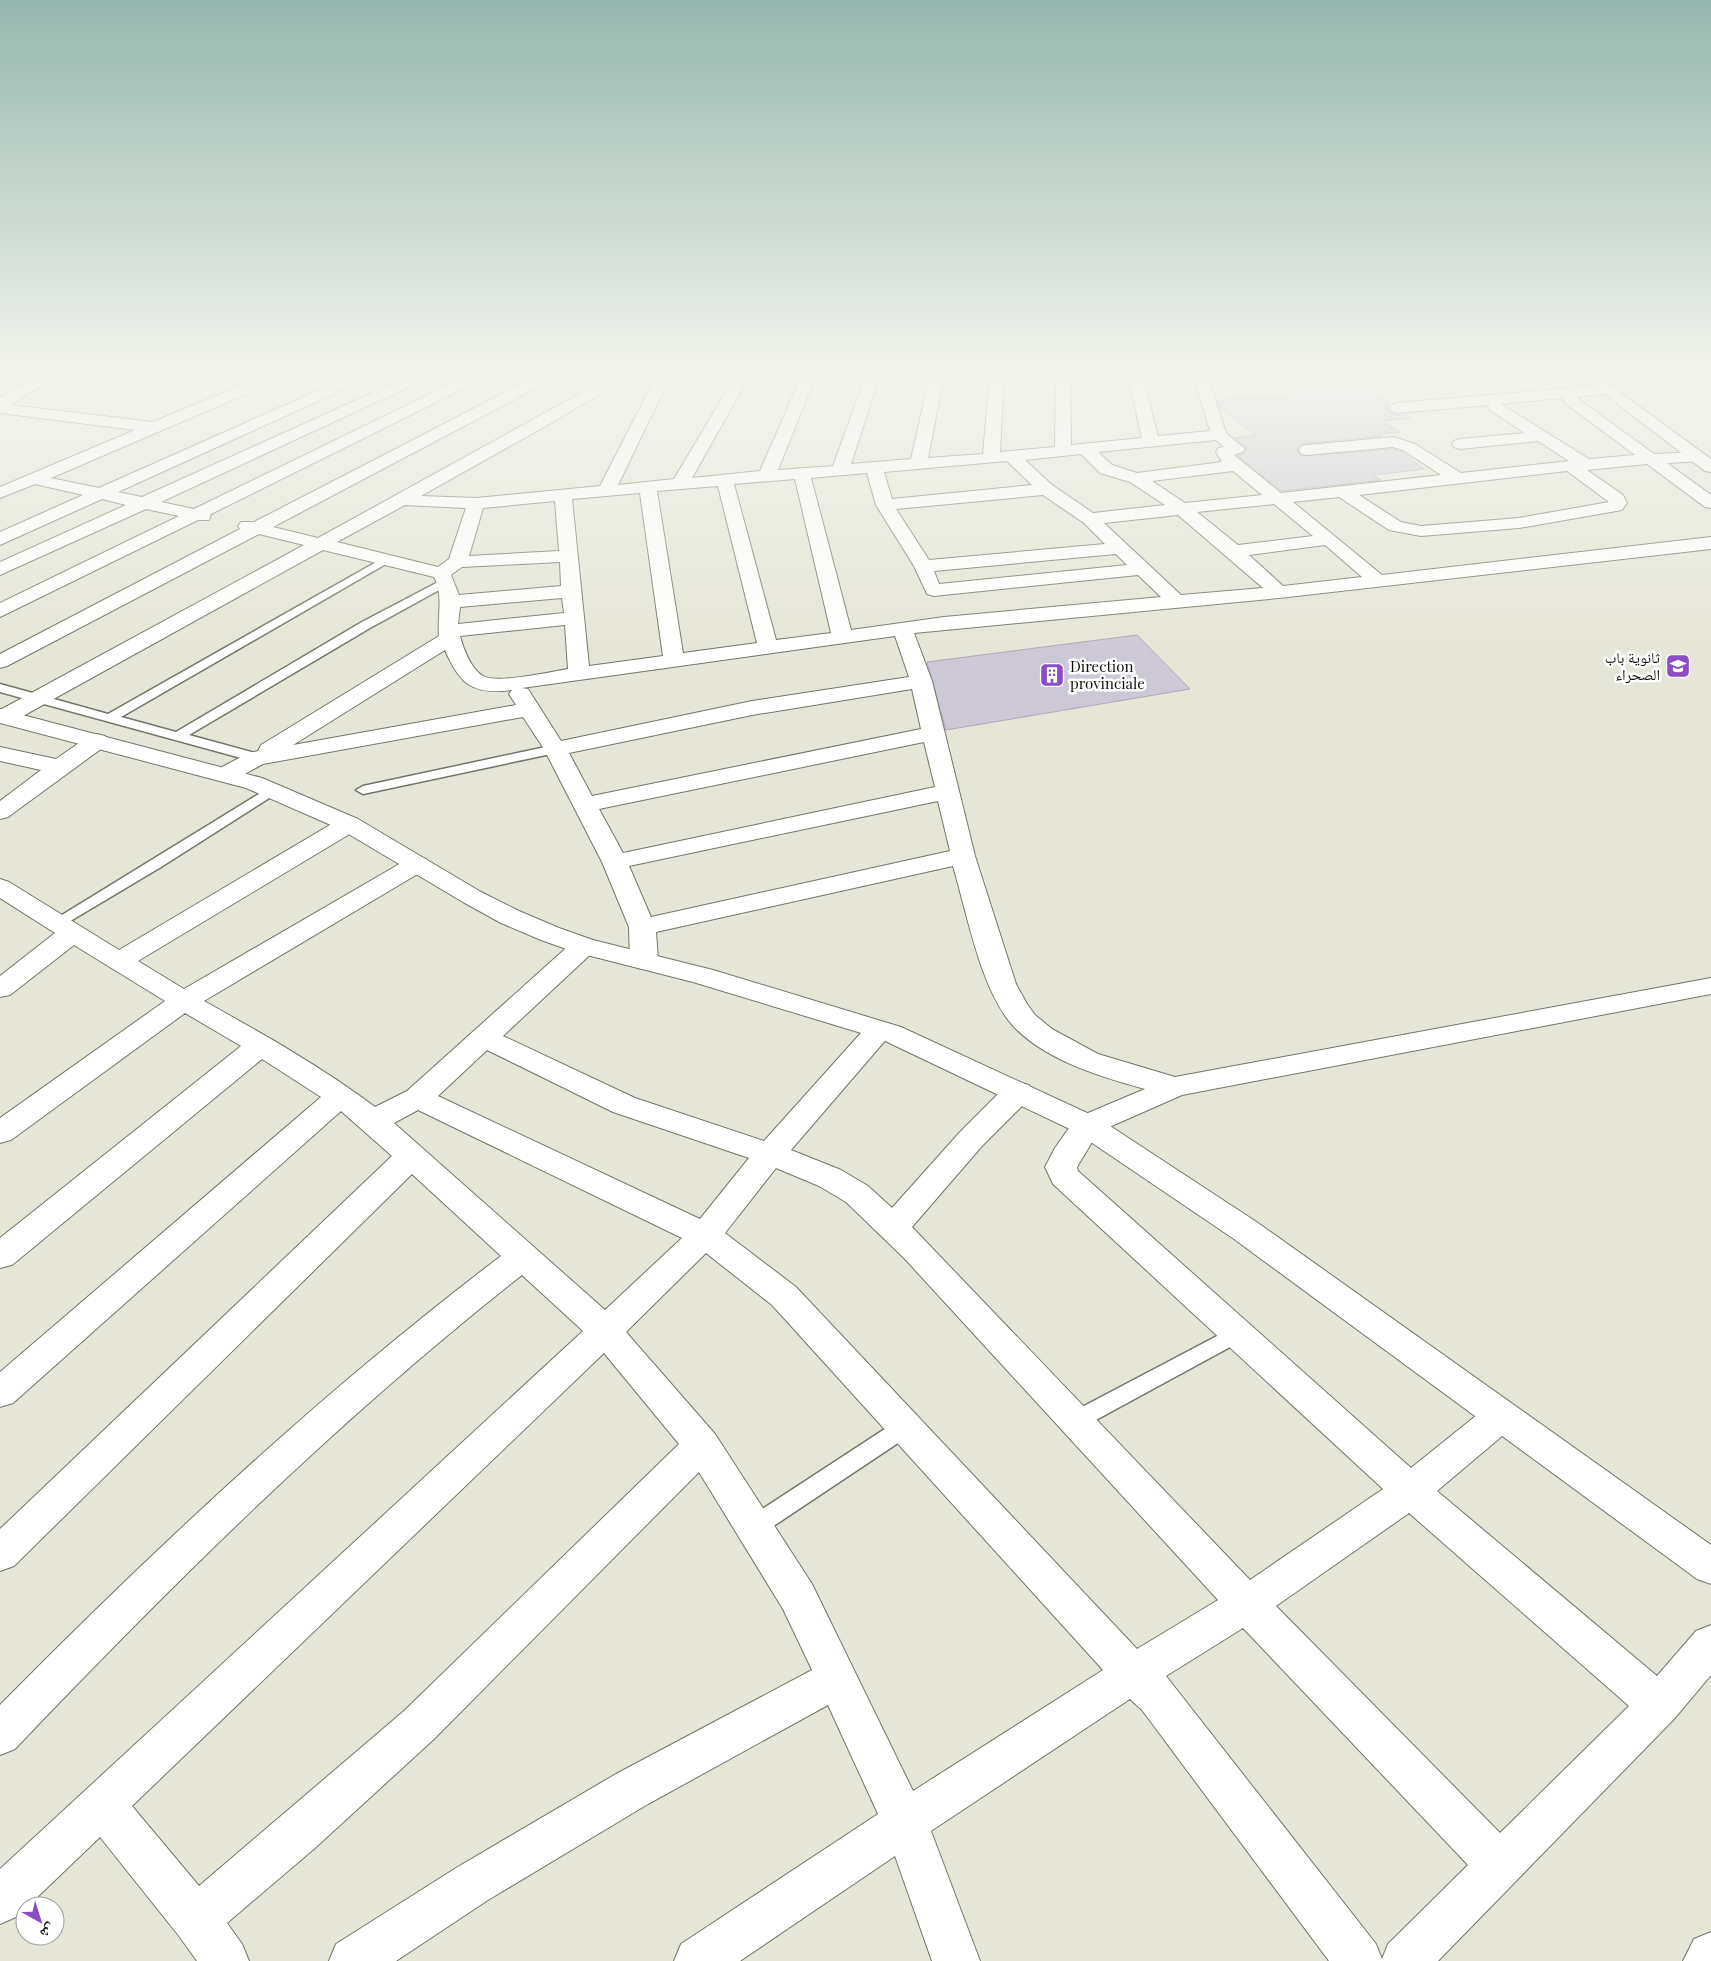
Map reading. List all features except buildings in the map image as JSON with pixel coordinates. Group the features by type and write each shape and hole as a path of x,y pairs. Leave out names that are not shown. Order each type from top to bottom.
{"street":[{"path":"0,493 62,467"},
{"path":"0,539 164,467"},
{"path":"0,569 224,467"},
{"path":"0,612 292,467"},
{"path":"0,662 373,467"},
{"path":"13,718 320,543 405,500 463,467"},
{"path":"607,490 619,467"},
{"path":"680,484 690,467"},
{"path":"767,476 771,467"},
{"path":"840,471 842,467"},
{"path":"405,500 432,503 476,503 890,467"},
{"path":"1022,467 1046,488 1090,519 1177,602"},
{"path":"1103,467 1136,478 1183,510 1234,551 1278,592"},
{"path":"1136,478 1225,467"},
{"path":"1239,467 1277,500 1330,539 1378,581"},
{"path":"1439,467 1459,479"},
{"path":"1090,519 1573,467"},
{"path":"1343,492 1395,526 1421,531 1519,523 1616,506 1618,503 1617,499 1579,467"},
{"path":"1660,467 1711,504"},
{"path":"874,468 885,504 923,566 934,590 944,623"},
{"path":"802,474 842,636"},
{"path":"33,479 320,543 386,559 444,577"},
{"path":"725,481 768,647"},
{"path":"648,487 674,660"},
{"path":"885,504 1046,488"},
{"path":"563,495 579,674"},
{"path":"444,577 458,562 476,503"},
{"path":"1234,551 1330,539"},
{"path":"444,577 451,602 450,634 464,669 474,680 487,684 514,684 944,623 1278,592 1711,543"},
{"path":"923,566 1121,548"},
{"path":"458,562 568,556"},
{"path":"934,590 1143,569"},
{"path":"451,602 572,591"},
{"path":"224,775 257,758 450,634 574,618"},
{"path":"902,628 921,681 946,792 963,856 1002,984 1025,1021 1042,1035 1088,1061 1130,1075 1175,1086"},
{"path":"555,749 752,708 921,681"},
{"path":"514,684 555,749 615,862 642,927 644,960"},
{"path":"257,758 529,709"},
{"path":"13,718 104,729 224,775 272,790 349,824 510,917 584,946 703,976 891,1033 1088,1125 1246,1231 1711,1567"},
{"path":"0,812 60,767 104,729"},
{"path":"585,805 934,733"},
{"path":"0,754 60,767"},
{"path":"615,862 946,792"},
{"path":"119,961 349,824"},
{"path":"642,927 963,856"},
{"path":"0,1133 106,1055 184,1001 417,864"},
{"path":"3,894 65,928 184,1001 262,1044 341,1095 373,1121 606,1331 702,1445 755,1526 798,1597 905,1822 956,1961"},
{"path":"0,989 65,928"},
{"path":"373,1121 418,1098 584,946"},
{"path":"1659,1706 1410,1491 1064,1176 1061,1167 1066,1155 1088,1125 1175,1086 1711,986"},
{"path":"0,1901 606,1331 705,1235 770,1154 879,1030"},
{"path":"485,1038 624,1105 770,1154 830,1178 857,1194 894,1227 1247,1604 1500,1866"},
{"path":"0,1256 262,1044"},
{"path":"894,1227 971,1139 1018,1092"},
{"path":"0,1393 341,1095"},
{"path":"418,1098 705,1235 784,1296 1133,1674 1157,1696 1359,1961"},
{"path":"0,1554 411,1156"},
{"path":"0,1735 89,1642 261,1476 414,1340 523,1256"},
{"path":"698,1961 905,1822 1133,1674 1247,1604 1410,1491 1501,1416"},
{"path":"196,1919 299,1832 419,1725 702,1445"},
{"path":"1404,1961 1706,1661"},
{"path":"353,1961 472,1884 632,1789 836,1678"},
{"path":"103,1805 196,1919 225,1961"},
{"path":"1707,1961 1711,1956"}],"lane":[{"path":"104,729 386,559"},
{"path":"178,736 444,577"},
{"path":"0,688 13,718"},
{"path":"104,729 178,736 257,758"},
{"path":"363,790 555,749"},
{"path":"65,928 156,864 272,790"},
{"path":"1075,1421 1236,1334"},
{"path":"755,1526 906,1427"}],"place":[{"name":"ثانوية باب الصحراء","path":"1678,666"},
{"name":"Direction provinciale","path":"1052,675"}]}
